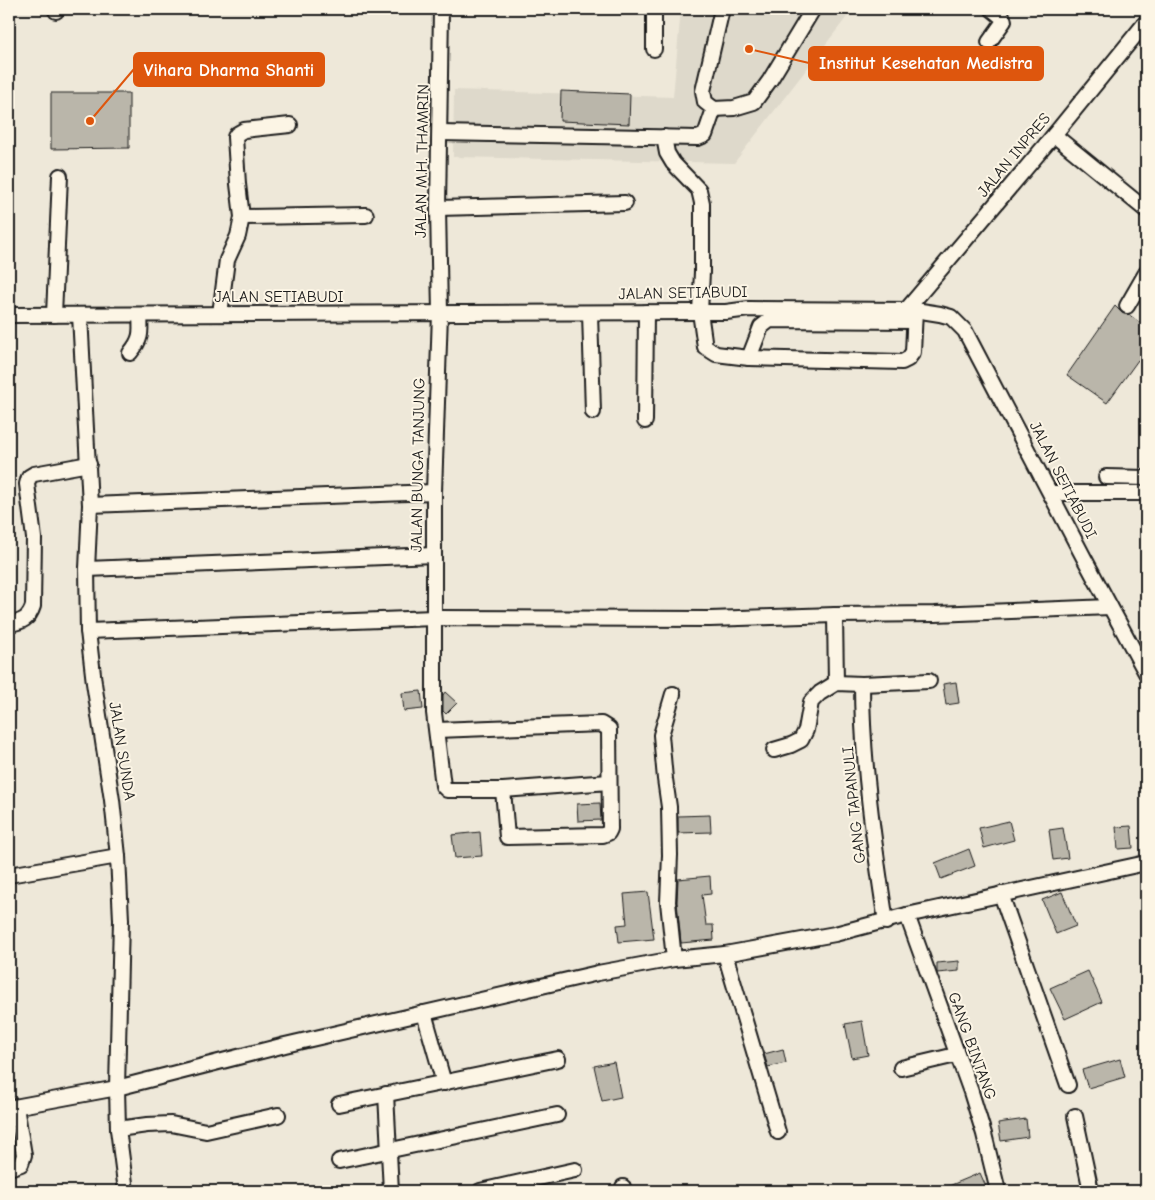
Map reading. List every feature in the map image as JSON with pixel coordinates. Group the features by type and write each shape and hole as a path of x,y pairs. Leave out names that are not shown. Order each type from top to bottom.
{"street":[{"name":"JALAN M.H. THAMRIN","path":"440,313 438,208 441,9"},
{"path":"654,9 654,49"},
{"path":"722,9 703,91 705,102 714,109 734,108 754,102 770,80 813,9"},
{"path":"989,42 1004,21 992,9"},
{"name":"JALAN INPRES","path":"912,314 1146,22"},
{"path":"440,133 702,137 705,135 714,109"},
{"path":"220,314 227,260 238,236 242,217 235,137 244,130 290,125"},
{"path":"1054,135 1146,210"},
{"path":"664,137 670,158 699,190 702,203 700,312 705,348 716,354 749,358 902,362 912,355 912,314 770,320 760,327 749,358"},
{"path":"54,315 60,176"},
{"path":"438,208 625,203"},
{"path":"242,217 366,215"},
{"path":"1127,306 1146,273"},
{"name":"JALAN SETIABUDI","path":"9,315 726,312 749,309 940,314 950,317 965,331 1146,673"},
{"path":"590,312 593,412"},
{"path":"645,421 646,312"},
{"name":"JALAN BUNGA TANJUNG","path":"440,313 434,492 434,714 443,786 445,789 503,790"},
{"name":"JALAN SUNDA","path":"80,315 89,464 88,631 112,800 122,920 117,1088 118,1129 126,1191"},
{"path":"130,353 138,343 141,328 140,315"},
{"path":"9,624 21,622 30,615 33,606 34,538 27,484 29,477 34,474 89,464"},
{"path":"1106,477 1146,478"},
{"path":"90,505 434,492"},
{"path":"1051,493 1146,493"},
{"path":"87,569 434,555"},
{"path":"88,631 434,618 706,619 935,614 1110,607"},
{"path":"835,615 836,683"},
{"path":"774,750 802,740 806,730 811,702 820,693 836,683 862,684 929,681"},
{"name":"GANG TAPANULI","path":"862,684 870,814 886,922"},
{"path":"673,694 661,735 664,779 669,807 670,855 668,902 674,960"},
{"path":"436,730 601,724 609,730 610,830 608,833 604,835 507,837 503,790 609,782"},
{"path":"9,875 118,856"},
{"path":"9,1168 21,1164 24,1155 12,1107 117,1088 285,1045 629,966 725,954 835,934 907,915 1146,863"},
{"path":"1001,894 1068,1085"},
{"name":"GANG BINTANG","path":"907,915 984,1134 998,1191"},
{"path":"725,954 778,1132"},
{"path":"424,1013 444,1083"},
{"path":"901,1068 956,1055"},
{"path":"339,1104 558,1059"},
{"path":"386,1094 391,1191"},
{"path":"118,1129 171,1124 206,1131 278,1115"},
{"path":"339,1162 557,1115"},
{"path":"1074,1116 1091,1191"},
{"path":"480,1191 575,1170"}],"shaded area":[{"path":"681,9 853,9 734,163 453,157 454,90 673,97"}],"building":[{"path":"561,91 630,94 629,124 560,121"},
{"path":"51,93 129,93 129,148 51,149"},
{"path":"1115,306 1122,313 1128,314 1146,327 1146,365 1138,360 1107,403 1067,375"},
{"path":"956,682 959,703 946,705 943,684"},
{"path":"421,691 423,709 404,711 402,693"},
{"path":"445,692 457,703 446,714 443,711 443,695"},
{"path":"600,803 601,820 578,821 577,804"},
{"path":"710,815 711,832 678,833 678,816"},
{"path":"1009,821 1014,840 984,848 979,828"},
{"path":"1131,826 1133,848 1118,849 1116,827"},
{"path":"1063,828 1068,858 1053,860 1049,830"},
{"path":"480,832 482,856 455,858 452,835"},
{"path":"969,849 975,866 941,879 935,863"},
{"path":"710,876 711,894 702,895 706,925 713,925 714,940 681,943 677,902 678,879"},
{"path":"648,892 654,939 619,942 617,925 627,924 624,894"},
{"path":"1062,892 1076,926 1056,934 1042,900"},
{"path":"959,961 959,971 937,973 937,963"},
{"path":"1088,971 1102,1002 1065,1019 1050,988"},
{"path":"862,1021 868,1055 852,1058 845,1024"},
{"path":"783,1049 786,1063 768,1067 764,1054"},
{"path":"1120,1059 1125,1077 1088,1088 1082,1070"},
{"path":"614,1062 621,1097 602,1101 594,1066"},
{"path":"1026,1119 1028,1137 1001,1141 998,1123"},
{"path":"980,1173 988,1191 937,1191"}],"place":[{"name":"Institut Kesehatan Medistra","path":"749,49"},
{"name":"Vihara Dharma Shanti","path":"90,121"}]}
